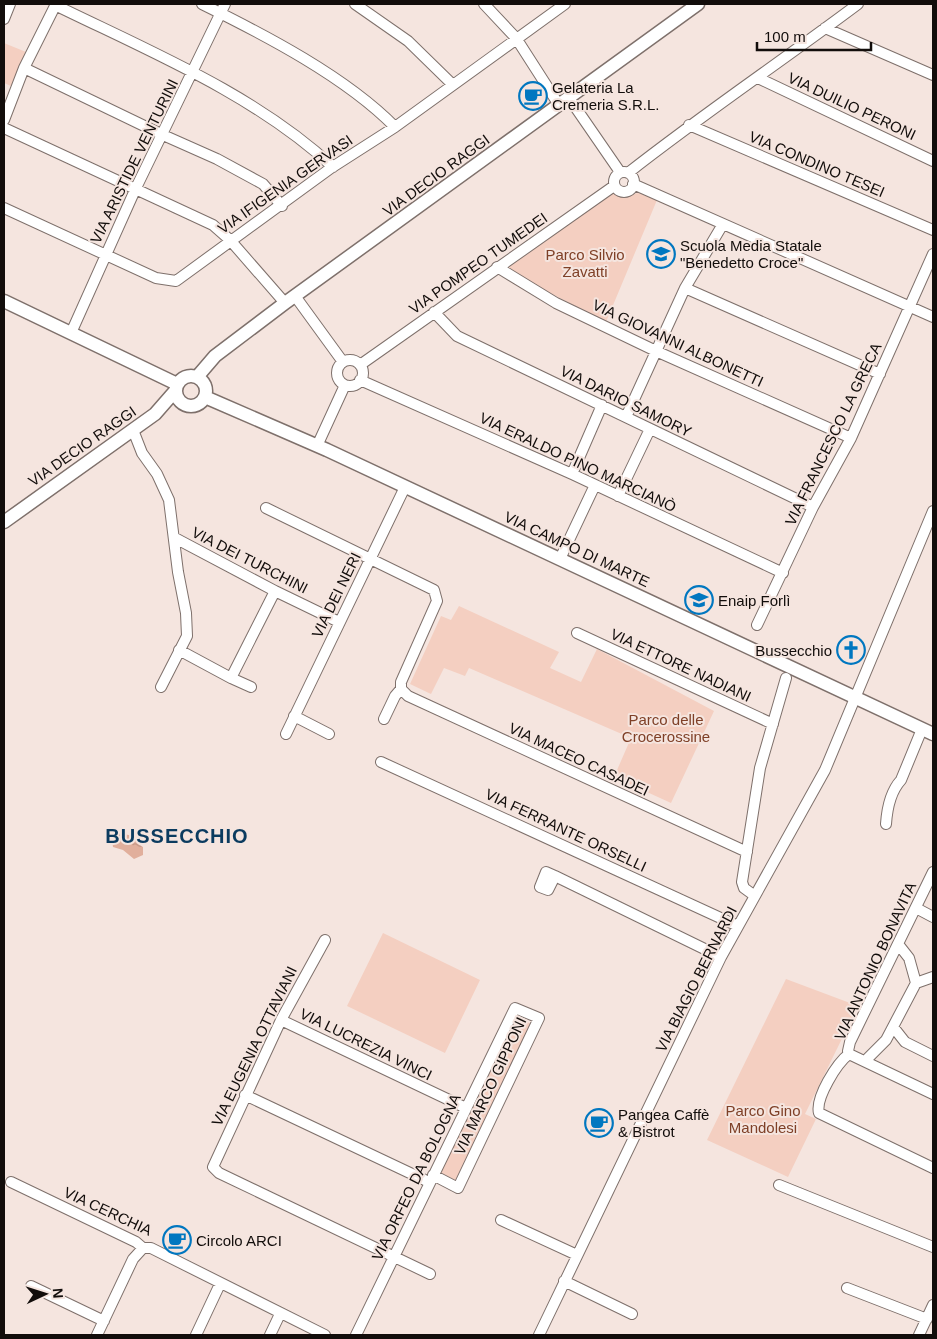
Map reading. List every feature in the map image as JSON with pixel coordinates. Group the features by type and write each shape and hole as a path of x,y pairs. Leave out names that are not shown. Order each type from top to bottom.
{"main road":[{"name":"VIA DECIO RAGGI","path":"197,377 215,356 290,299 698,4"},
{"path":"4,301 176,387 180,402 188,407 200,404 206,397 206,388 197,377 188,376 176,387"},
{"name":"VIA DECIO RAGGI","path":"4,522 155,414 176,387"},
{"name":"VIA CAMPO DI MARTE","path":"206,397 317,446 930,732"},
{"name":"VIA DECIO RAGGI","path":"155,414 188,407"}],"street":[{"path":"4,19 10,4"},
{"path":"4,120 8,91 24,68 56,4 193,73 285,127 333,167"},
{"path":"202,4 223,8 323,71 374,106 395,127"},
{"path":"355,4 408,41 452,84"},
{"path":"484,4 516,38 564,102 624,172 633,178 633,184 626,192 619,191 614,186 615,176 624,172 758,78 858,4"},
{"name":"VIA IFIGENIA GERVASI","path":"4,208 156,278 176,281 230,240 282,206 333,167 395,127 561,5"},
{"name":"VIA ARISTIDE VENTURINI","path":"71,333 135,190 223,8"},
{"path":"825,28 933,75"},
{"path":"24,68 217,159 263,184 282,206"},
{"name":"VIA DUILIO PERONI","path":"758,78 933,161"},
{"name":"VIA CONDINO TESEI","path":"690,125 933,230"},
{"path":"4,128 212,225 230,240 290,299 343,362"},
{"path":"633,184 933,317"},
{"name":"VIA POMPEO TUMEDEI","path":"360,365 614,186"},
{"path":"626,417 658,352 685,288 723,224"},
{"name":"VIA FRANCESCO LA GRECA","path":"757,625 814,507 851,438 933,254"},
{"name":"VIA GIOVANNI ALBONETTI","path":"497,267 556,303 658,352 851,438"},
{"path":"685,288 880,374"},
{"name":"VIA DARIO SAMORY","path":"434,312 457,336 814,507"},
{"path":"354,361 360,365 363,373 360,380 354,385 345,385 338,376 338,368 343,362 354,361"},
{"name":"VIA ERALDO PINO MARCIANÒ","path":"360,380 572,474 783,573"},
{"path":"317,446 345,385"},
{"path":"572,474 602,406"},
{"path":"618,496 650,429"},
{"path":"133,430 142,453 156,474 169,500 178,572 186,613 187,636 161,687"},
{"path":"560,559 595,485"},
{"name":"VIA DEI NERI","path":"286,734 405,487"},
{"path":"266,508 434,590 437,601 402,682 401,689 395,696 384,719"},
{"path":"755,896 825,770 933,511"},
{"name":"VIA DEI TURCHINI","path":"175,538 274,591 340,622"},
{"path":"231,678 274,591"},
{"name":"VIA ETTORE NADIANI","path":"577,633 772,724"},
{"path":"179,650 251,687"},
{"name":"VIA BIAGIO BERNARDI","path":"539,1335 721,957 755,896 744,888 742,882 746,852 760,768 786,678"},
{"name":"VIA MACEO CASADEI","path":"401,689 408,696 746,852"},
{"path":"294,716 329,734"},
{"path":"886,824 888,806 895,786 901,780 930,732"},
{"name":"VIA FERRANTE ORSELLI","path":"381,762 738,926"},
{"name":"VIA ANTONIO BONAVITA","path":"933,872 850,1042 849,1054 839,1063 819,1104 820,1113 933,1168"},
{"path":"555,876 721,957"},
{"path":"916,908 933,917"},
{"name":"VIA EUGENIA OTTAVIANI","path":"325,940 281,1020 213,1167 219,1173 394,1256"},
{"path":"865,1061 886,1040 894,1028 916,983 909,958 898,944"},
{"path":"916,983 933,977"},
{"name":"VIA MARCO GIPPONI","path":"245,1095 431,1179 458,1188 539,1018 515,1008 503,1032"},
{"name":"VIA LUCREZIA VINCI","path":"281,1020 466,1108"},
{"path":"894,1028 905,1042 933,1056"},
{"name":"VIA ORFEO DA BOLOGNA","path":"356,1335 503,1032"},
{"path":"849,1054 933,1094"},
{"name":"VIA CERCHIA","path":"11,1182 78,1213 136,1242 143,1248 152,1248 220,1284 325,1335"},
{"path":"779,1185 933,1247"},
{"path":"501,1220 577,1255"},
{"path":"97,1335 133,1259 143,1248"},
{"path":"394,1256 430,1274"},
{"path":"564,1281 632,1314"},
{"path":"196,1335 220,1284"},
{"path":"31,1286 104,1321"},
{"path":"847,1288 926,1319"},
{"path":"919,1335 933,1305"},
{"path":"270,1335 280,1314"}],"green space":[{"path":"4,43 26,52 11,86 4,83"},
{"name":"Parco Silvio Zavatti","path":"613,192 625,195 639,193 657,200 606,322 502,268"},
{"name":"Parco delle Crocerossine","path":"459,606 559,652 550,668 581,682 597,649 714,711 671,803 614,777 631,738 469,668 465,676 444,668 431,694 410,684 441,616 451,620"},
{"path":"383,933 480,980 445,1053 347,1006"},
{"name":"Parco Gino Mandolesi","path":"786,979 858,1006 805,1114 816,1119 788,1177 707,1140"},
{"path":"515,1015 531,1024 457,1181 439,1172"}],"water":[{"path":"118,833 134,836 138,844 143,847 143,855 134,859 123,850 113,847 112,840"}],"place":[{"name":"Gelateria La Cremeria S.R.L.","path":"533,96"},
{"name":"Scuola Media Statale \"Benedetto Croce\"","path":"661,254"},
{"name":"Enaip Forlì","path":"699,600"},
{"name":"Bussecchio","path":"851,650"},
{"name":"Pangea Caffè & Bistrot","path":"599,1123"},
{"name":"Circolo ARCI","path":"177,1240"}],"district":[{"name":"BUSSECCHIO","path":"177,836"}]}
